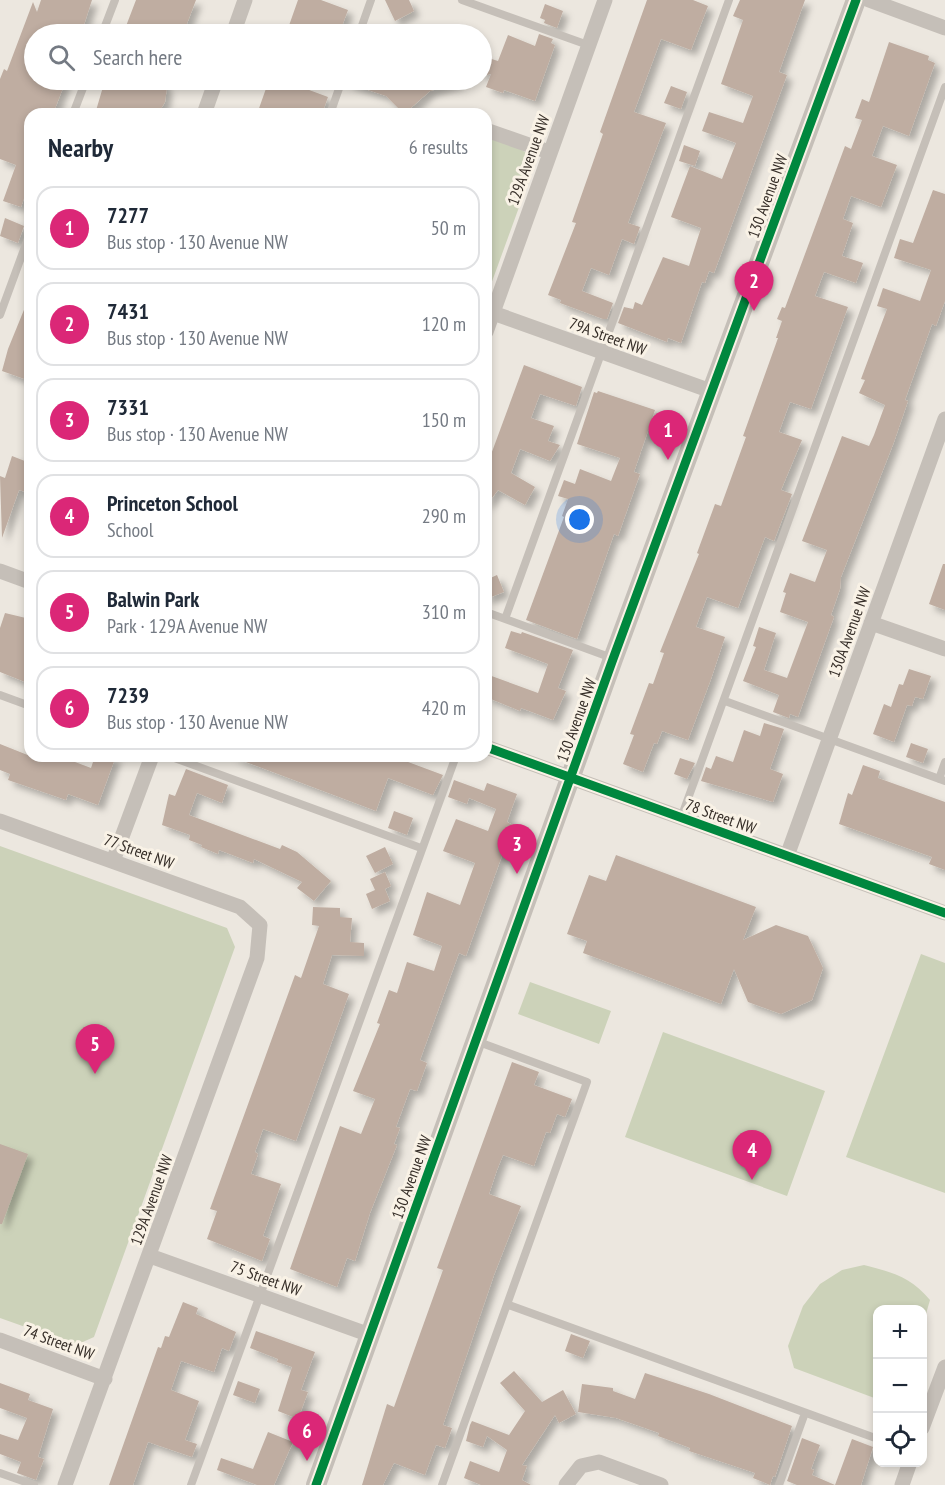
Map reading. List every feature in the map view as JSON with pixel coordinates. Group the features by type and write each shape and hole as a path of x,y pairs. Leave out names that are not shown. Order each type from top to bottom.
{"street":[{"path":"236,24 245,0"},
{"name":"129A Avenue NW","path":"493,313 605,0"},
{"name":"130 Avenue NW","path":"316,1485 613,659 856,0"},
{"path":"869,0 945,28"},
{"path":"206,108 212,90"},
{"path":"492,132 549,152"},
{"name":"79A Street NW","path":"493,313 711,391"},
{"name":"130A Avenue NW","path":"787,856 945,419"},
{"path":"0,571 24,580"},
{"path":"871,623 945,649"},
{"name":"78 Street NW","path":"492,749 945,913"},
{"path":"113,861 150,762"},
{"name":"77 Street NW","path":"0,821 240,907 260,925"},
{"name":"129A Avenue NW","path":"66,1485 257,958 260,925"},
{"name":"75 Street NW","path":"150,1256 370,1335"},
{"name":"74 Street NW","path":"0,1340 105,1378"},
{"path":"927,1415 945,1367"},
{"path":"568,1482 581,1466 599,1462 656,1484"},
{"path":"902,1485 908,1467"}],"lane":[{"path":"106,24 115,0"},
{"path":"362,24 371,0"},
{"path":"462,0 588,45"},
{"path":"505,619 729,0"},
{"path":"681,818 945,87"},
{"path":"75,108 82,90"},
{"path":"332,108 338,90"},
{"path":"0,315 24,249"},
{"path":"492,614 613,659"},
{"path":"0,695 24,704"},
{"path":"725,701 942,780 945,762"},
{"path":"185,762 421,848"},
{"path":"191,1485 454,762"},
{"path":"442,1485 509,1305 587,1082 475,1041"},
{"path":"509,1305 873,1437"},
{"path":"779,1485 806,1413"},
{"path":"0,1473 34,1485"}],"green space":[{"path":"492,140 522,150 528,154 534,166 492,282"},
{"path":"0,846 227,928 235,947 94,1337 76,1345 0,1318"},
{"path":"921,954 945,963 945,1193 846,1157"},
{"path":"530,982 611,1011 599,1044 518,1014"},
{"path":"663,1032 825,1091 787,1196 625,1137"},
{"path":"864,1265 883,1270 916,1286 930,1300 927,1310 927,1305 873,1305 873,1398 794,1368 788,1346 803,1306 820,1284 842,1270"}],"building":[{"path":"41,0 92,0 84,24 25,24 33,2 37,12"},
{"path":"136,0 196,0 187,24 127,24"},
{"path":"298,0 321,0 348,10 343,24 290,24"},
{"path":"385,0 409,0 414,11 395,21"},
{"path":"647,0 693,0 708,6 691,50 661,39 634,112 666,123 628,223 640,227 634,244 622,239 609,275 591,268 582,291 613,303 607,319 603,319 560,303 561,300 548,295 576,223 572,222 603,134 600,132"},
{"path":"740,0 805,0 779,72 787,75 714,273 709,271 705,283 702,282 681,343 668,338 667,342 618,323 624,307 633,309 635,302 642,305 663,257 689,266 701,228 671,217 690,166 722,179 736,143 702,131 709,112 743,123 753,96 721,84 743,20 733,16"},
{"path":"545,4 563,11 557,28 544,23 545,20 540,18"},
{"path":"24,26 24,90 62,90 55,108 24,108 24,198 21,207 3,201 16,165 0,159 0,79 4,69 7,71"},
{"path":"539,34 553,39 551,43 555,45 535,101 504,90 503,93 492,89 492,59 498,61 508,35 535,46"},
{"path":"889,42 929,56 928,60 935,63 909,136 883,126 872,156 897,165 881,207 851,196 843,219 853,223 842,256 863,263 856,283 824,272 815,296 848,307 811,409 790,402 779,432 802,440 781,490 792,494 774,541 765,537 738,608 707,597 696,627 725,637 711,679 688,740 662,731 657,744 654,743 643,772 623,764 634,735 630,734 649,683 653,684 664,653 660,652 699,554 697,553 715,504 721,506 746,437 743,436 778,338 776,338 782,321 777,319 782,307 785,308 845,146 851,149 862,120 855,118 862,99 869,102"},
{"path":"671,86 687,92 681,109 664,103"},
{"path":"102,90 167,90 162,108 97,108"},
{"path":"265,90 309,90 328,97 324,108 259,108"},
{"path":"368,90 434,90 411,108 398,108 386,96"},
{"path":"684,145 700,151 695,166 679,161"},
{"path":"933,190 945,194 945,301 936,326 932,324 905,400 908,401 894,442 841,577 840,589 831,615 834,617 798,717 790,714 789,718 773,712 779,695 743,681 756,647 753,646 759,627 776,633 764,670 787,678 808,622 780,612 786,593 783,592 790,573 815,582 827,550 802,541 842,436 869,446 874,435 885,405 859,393 865,380 861,379 887,309 877,306 883,288 920,301 931,270 894,258 900,239 913,243"},
{"path":"5,218 24,226 18,243 0,236"},
{"path":"24,310 24,379 2,371"},
{"path":"524,365 582,387 576,406 540,394 531,418 554,426 548,441 560,445 550,461 520,449 511,473 535,487 525,505 498,490 492,498 492,452"},
{"path":"598,391 655,410 634,472 640,474 618,536 614,534 577,639 526,620 564,517 562,516 568,499 558,496 564,480 575,484 580,469 611,481 620,458 577,444 594,392"},
{"path":"12,456 24,461 24,491 19,490 2,538 0,476 5,478"},
{"path":"943,564 945,564 945,610 929,604"},
{"path":"497,575 504,592 492,597 492,577"},
{"path":"5,613 24,618 24,682 0,672 0,628"},
{"path":"511,631 521,634 522,632 573,650 558,688 566,691 553,720 521,708 520,711 492,699 492,676 538,693 548,664 505,648"},
{"path":"909,669 931,676 923,699 915,697 912,706 907,705 894,742 873,734 884,704 891,707 899,684 903,685"},
{"path":"764,723 784,729 770,769 783,774 773,802 701,781 706,767 711,769 716,756 733,762 744,730 760,736"},
{"path":"911,743 928,749 923,763 906,757"},
{"path":"0,744 24,754 24,762 75,762 91,768 93,762 114,762 98,805 68,794 66,800 8,780 10,774 0,770"},
{"path":"680,758 695,763 687,779 674,774"},
{"path":"246,762 408,762 443,775 433,795 388,778 376,811"},
{"path":"863,765 880,771 878,778 945,802 945,870 929,864 932,857 839,824 848,793 852,795"},
{"path":"186,769 228,785 222,803 197,793 189,815 280,849 282,845 297,852 331,881 314,901 297,888 302,882 254,859 253,863 219,850 218,854 189,840 190,835 162,825 169,794 175,796"},
{"path":"454,780 484,791 487,783 517,794 507,822 513,825 466,956 459,953 420,1060 427,1063 417,1091 410,1089 396,1127 400,1128 394,1144 397,1145 370,1213 355,1261 347,1258 337,1287 290,1269 340,1126 361,1134 375,1099 353,1091 380,1024 377,1023 389,990 397,993 407,962 434,971 442,946 413,935 427,892 460,905 475,863 443,851 456,819 488,831 496,809 469,798 467,804 448,797"},
{"path":"394,811 413,818 407,835 388,828"},
{"path":"385,847 393,864 375,873 366,856"},
{"path":"616,855 756,907 743,940 776,925 808,936 823,968 812,1000 781,1014 748,1002 734,969 721,1004 583,953 587,941 567,934 589,875 606,881"},
{"path":"385,872 391,886 385,889 390,901 372,909 366,894 375,890 370,879"},
{"path":"313,907 340,908 340,917 352,918 350,942 364,943 364,956 332,955 323,984 349,994 296,1141 263,1129 255,1152 258,1154 251,1174 281,1184 263,1236 270,1239 262,1261 207,1239 217,1211 210,1209 295,975 301,978 319,926 312,925"},
{"path":"512,1062 539,1072 534,1085 572,1099 565,1117 557,1114 550,1133 546,1132 534,1166 503,1155 497,1170 489,1194 521,1206 494,1275 443,1425 452,1428 445,1448 436,1445 425,1475 394,1463 383,1485 362,1485 387,1404 394,1407 443,1270 437,1268"},
{"path":"0,1144 28,1154 2,1224 0,1224"},
{"path":"183,1302 198,1308 196,1314 236,1332 229,1351 222,1348 214,1372 181,1361 171,1390 199,1401 185,1440 197,1444 192,1457 148,1442 133,1485 109,1485 158,1347 161,1348 165,1336 169,1337"},
{"path":"256,1331 315,1352 301,1390 308,1392 298,1419 278,1411 292,1367 250,1348"},
{"path":"571,1334 590,1341 583,1358 565,1351"},
{"path":"514,1371 542,1402 563,1390 576,1414 559,1423 555,1415 522,1465 527,1466 522,1480 531,1485 481,1485 464,1478 470,1461 499,1472 507,1450 487,1436 483,1447 466,1441 470,1425 472,1421 509,1435 525,1411 500,1383"},
{"path":"645,1373 709,1394 792,1426 775,1477 773,1476 770,1485 753,1478 755,1473 689,1451 690,1448 658,1436 659,1433 616,1418 578,1412 582,1384 613,1388 613,1391 635,1399"},
{"path":"238,1381 260,1389 255,1403 233,1395"},
{"path":"0,1383 30,1394 28,1400 53,1409 38,1457 44,1459 36,1480 17,1473 21,1462 0,1454 0,1434 18,1440 27,1418 0,1408"},
{"path":"268,1432 293,1442 274,1485 257,1485 217,1470 221,1458 253,1469"},
{"path":"802,1438 820,1445 811,1469 814,1470 812,1475 835,1485 797,1485 787,1481"},
{"path":"852,1439 873,1447 861,1485 835,1485"}],"cycle path":[{"path":"316,1485 613,659 856,0"},
{"path":"492,749 945,913"}],"place":[{"name":"7431","path":"754,311"},
{"name":"7277","path":"668,460"},
{"name":"7331","path":"517,874"},
{"name":"Balwin Park","path":"95,1074"},
{"name":"Princeton School","path":"752,1180"},
{"name":"7239","path":"307,1461"}]}
